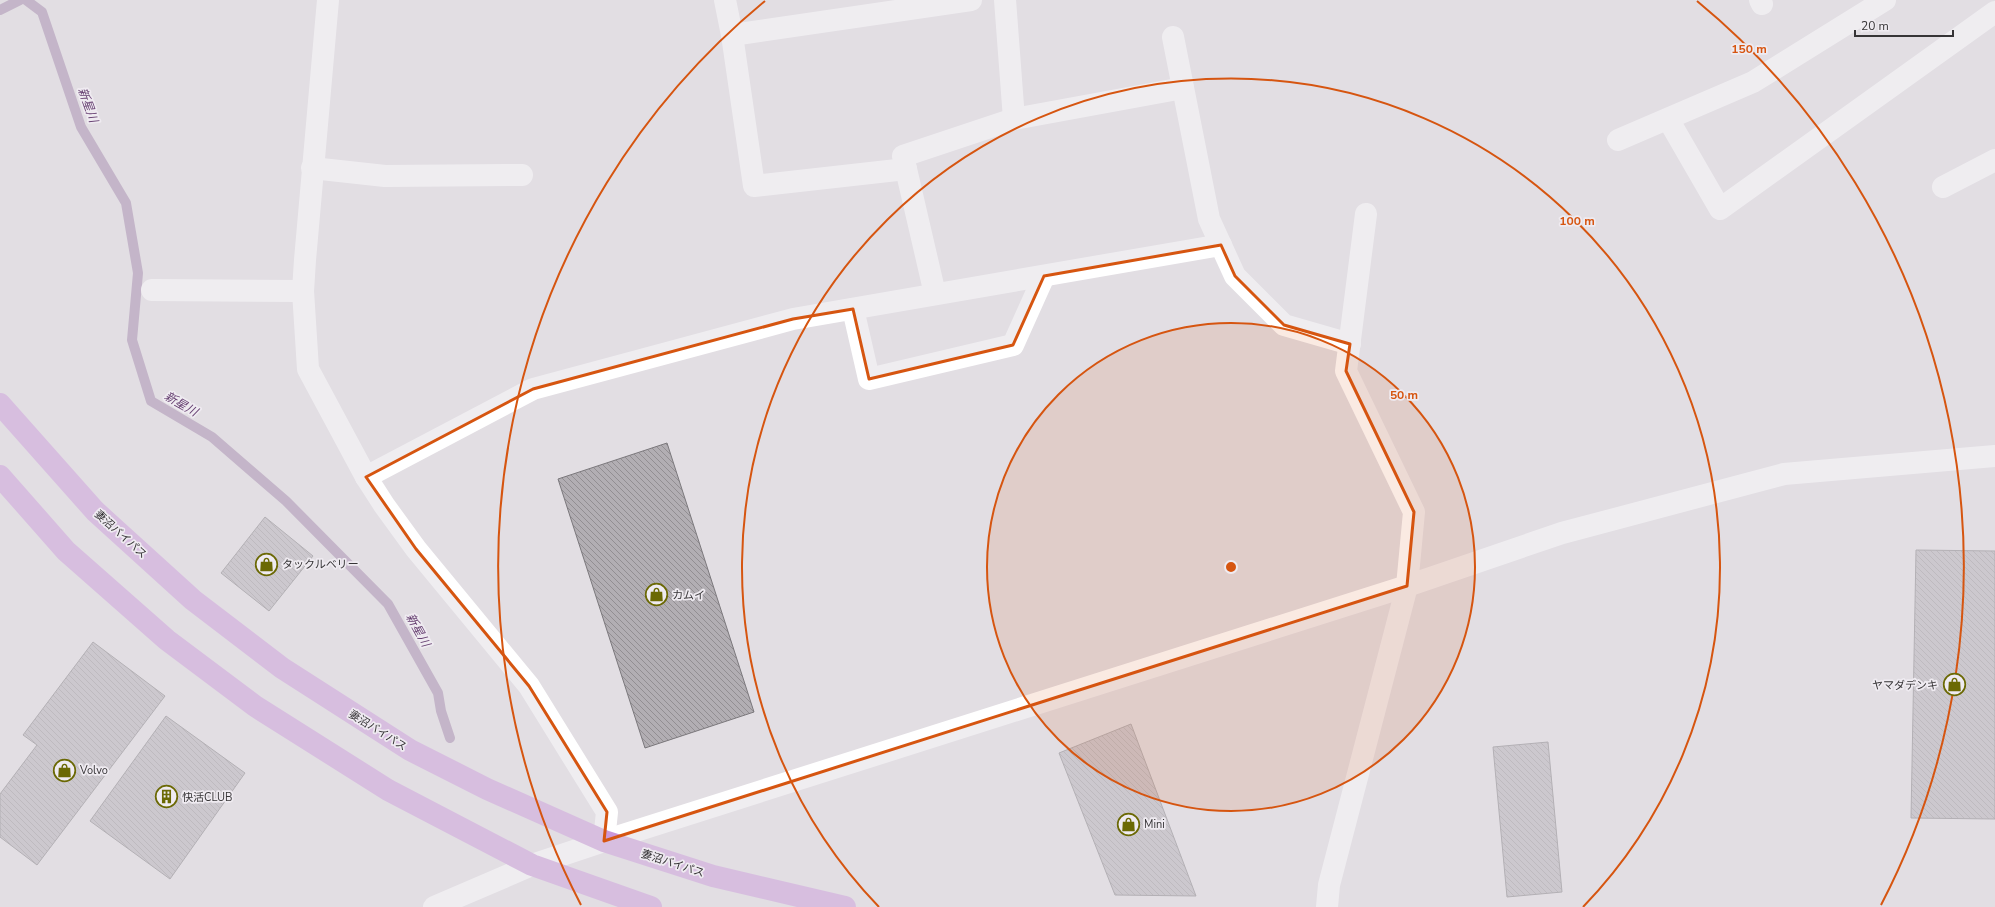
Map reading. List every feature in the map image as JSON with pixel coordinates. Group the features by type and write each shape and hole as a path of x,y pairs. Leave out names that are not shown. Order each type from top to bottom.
{"highway":[{"name":"妻沼バイパス","path":"0,404 95,511 193,600 282,668 410,750 486,789 604,841 713,876 845,907"},
{"path":"0,476 66,551 167,640 255,706 388,790 532,865 651,907"}],"street":[{"path":"328,0 312,168 303,291 308,370 366,477 384,505 416,549 529,686 607,812 604,841"},
{"path":"725,0 732,35 754,186 906,169"},
{"path":"732,35 971,0"},
{"path":"1005,0 1014,118"},
{"path":"1618,140 1753,82 1885,0"},
{"path":"1668,119 1720,209 1995,12"},
{"path":"1173,37 1209,220 1234,276 1284,325 1350,344"},
{"path":"935,294 903,156 1014,118 1183,88"},
{"path":"1943,187 1995,160"},
{"path":"312,168 385,176 522,175"},
{"path":"1327,907 1329,885 1407,586 1414,512 1346,371 1366,214"},
{"path":"366,477 533,389 794,319 1221,245"},
{"path":"853,309 869,379 1013,345 1044,276"},
{"path":"152,290 303,291"},
{"path":"434,907 532,865 604,841 1407,586 1562,533 1784,474 1995,456"}],"highlighted area":[{"path":"1221,245 1235,276 1284,325 1350,344 1346,371 1414,512 1407,586 604,841 607,812 529,686 416,549 366,477 533,389 793,319 853,309 869,379 1013,345 1044,276"}],"building":[{"name":"カムイ","path":"667,443 754,712 645,748 558,479"},
{"name":"タックルベリー","path":"265,517 313,556 269,611 221,573"},
{"name":"ヤマダデンキ","path":"1916,550 1995,551 1995,819 1911,818"},
{"name":"Volvo","path":"93,642 165,696 37,865 0,837 0,794 37,745 23,735"},
{"name":"快活CLUB","path":"166,716 245,773 170,879 90,821"},
{"name":"Mini","path":"1131,724 1196,896 1115,895 1059,753"},
{"path":"1548,742 1562,892 1507,897 1493,747"}],"waterway":[{"name":"新星川","path":"0,10 20,0"},
{"name":"新星川","path":"26,0 42,12 81,127 126,203 138,273 132,340 151,401 212,437 286,501 388,604 438,693 441,711 450,738"}],"place":[{"name":"タックルベリー","path":"267,564"},
{"name":"カムイ","path":"656,595"},
{"name":"ヤマダデンキ","path":"1954,685"},
{"name":"Volvo","path":"64,770"},
{"name":"快活CLUB","path":"167,797"},
{"name":"Mini","path":"1128,824"}]}
